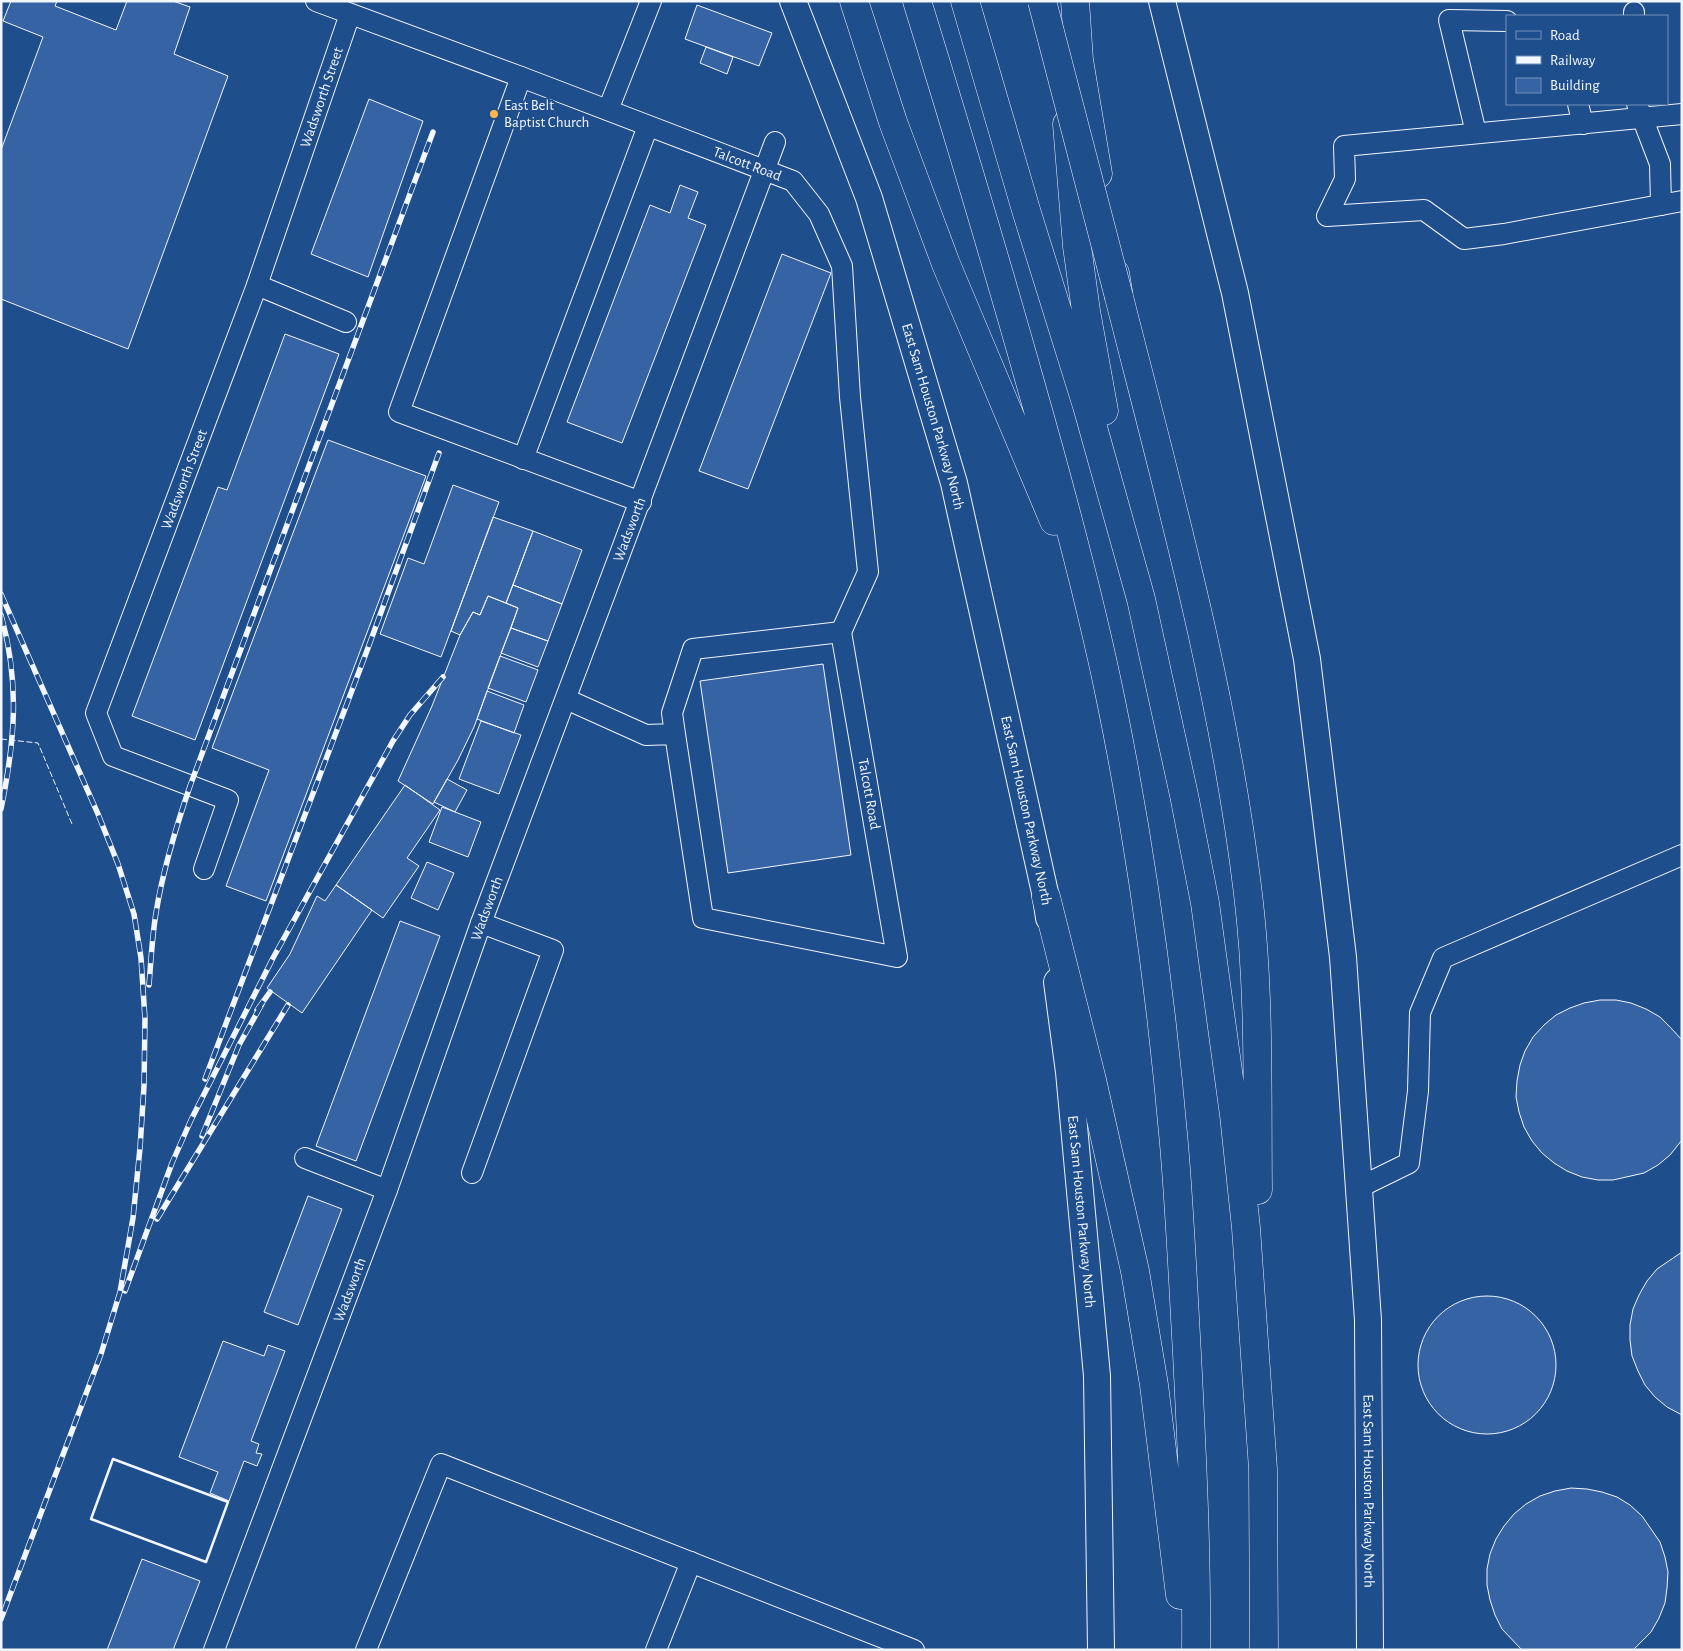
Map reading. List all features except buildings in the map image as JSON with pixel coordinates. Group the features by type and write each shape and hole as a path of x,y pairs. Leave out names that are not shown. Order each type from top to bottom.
{"highway":[{"path":"854,1 892,122 946,264 1062,541 1095,625"},
{"path":"917,1 985,222 1069,520 1112,704 1140,863 1154,955 1175,1147 1193,1482 1196,1650"},
{"path":"965,1 1026,210 1087,406 1142,599"},
{"path":"1042,1 1168,491 1220,716 1233,784 1249,906 1255,1007 1263,1469 1264,1650"},
{"path":"1059,1 1071,185 1086,311 1106,422 1205,903 1219,1001 1246,1228 1263,1469"},
{"path":"1074,1 1079,60 1119,297"},
{"path":"1046,898 1092,1080 1135,1271 1155,1394 1186,1650"}],"main road":[{"name":"East Sam Houston Parkway North","path":"793,1 869,198 954,483 1046,898 1069,1072 1097,1376 1101,1650"},
{"name":"East Sam Houston Parkway North","path":"1162,1 1235,293 1307,659 1343,957 1368,1320 1370,1650"}],"lane":[{"name":"Talcott Road","path":"316,1 766,170 794,182 819,214 842,266 850,397 868,572 841,632 897,957 703,918 675,734"},
{"path":"608,110 651,1"},
{"name":"Wadsworth Street","path":"204,869 228,800 113,756 96,713 258,285 350,14"},
{"path":"1476,133 1449,20 1506,21"},
{"path":"520,77 399,412 641,502"},
{"path":"1578,105 1583,124"},
{"path":"1641,111 1660,164 1661,205"},
{"path":"1682,114 1641,111 1583,124 1344,146 1345,179 1327,216 1424,210 1464,239 1504,234 1682,201"},
{"path":"523,459 648,126"},
{"name":"Wadsworth","path":"214,1650 387,1190 481,923 775,142"},
{"path":"258,285 346,322"},
{"path":"566,698 646,735 675,734 672,714 693,649 841,632"},
{"path":"1358,1188 1409,1164 1418,1091 1420,1013 1443,958 1682,855"},
{"path":"472,1173 553,950 481,923"},
{"path":"305,1158 387,1190"},
{"path":"366,1650 442,1464 914,1650"},
{"path":"656,1650 691,1562"}],"railway":[{"path":"149,985 154,931 162,880 185,801 433,132"},
{"path":"205,1079 368,648 439,453"},
{"path":"1,594 98,814 118,864 134,914 141,958 145,1019 144,1086 140,1148 133,1218 120,1292 101,1354 1,1619"},
{"path":"1,615 11,664 13,688 10,760 1,809"},
{"path":"125,1291 172,1163 191,1120 273,958 393,741 410,715 443,677"},
{"path":"257,1010 270,992"},
{"path":"202,1136 239,1045 262,1004"},
{"path":"157,1219 288,1005"}],"fence":[{"path":"1,739 38,743 72,824"}],"wall":[{"path":"113,1459 228,1502 206,1562 91,1519 113,1459"}],"place":[{"name":"East Belt Baptist Church","path":"494,114"}]}
